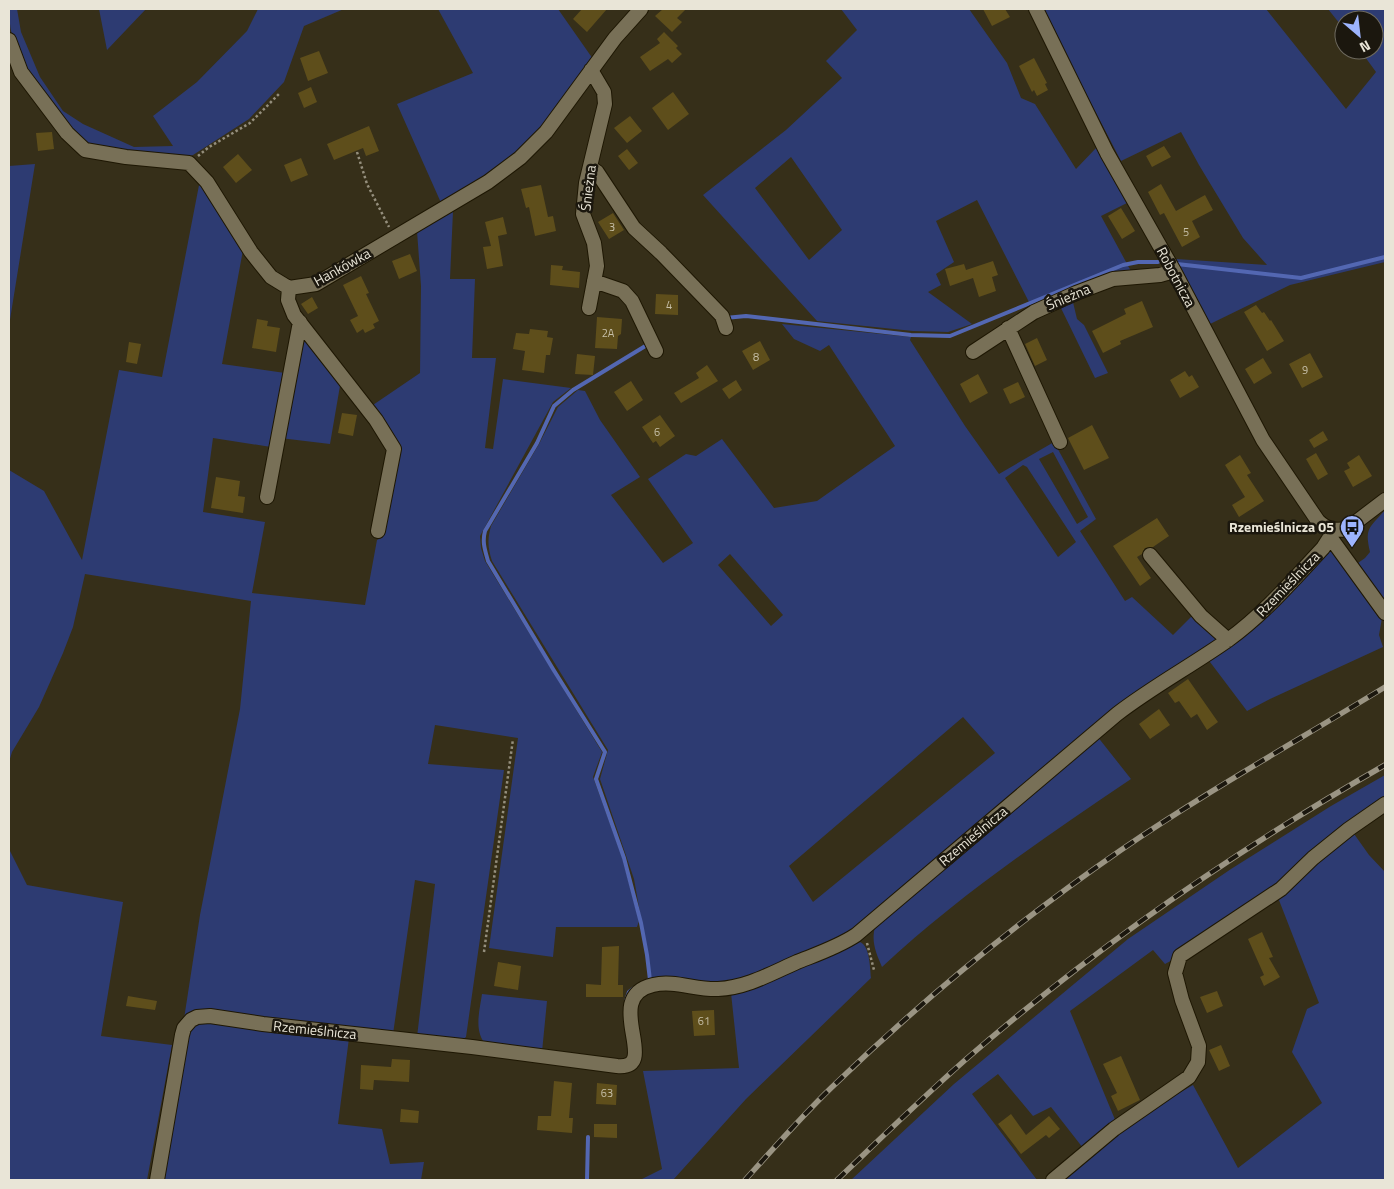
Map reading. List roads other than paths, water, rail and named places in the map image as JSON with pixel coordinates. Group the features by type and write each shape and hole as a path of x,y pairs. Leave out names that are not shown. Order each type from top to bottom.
{"street":[{"name":"Hankówka","path":"289,288 316,284 488,182 520,158 546,132 615,38 641,9"},
{"name":"Robotnicza","path":"1036,9 1108,153 1174,271 1263,440 1318,521 1332,532 1385,613"},
{"path":"9,40 21,72 67,133 85,150 126,157 189,163 207,182 251,252 271,277 289,288 288,300 294,315 376,420 394,449 378,531"},
{"name":"Śnieżna","path":"589,308 597,266 594,243 584,214 586,183 605,104 604,92 592,70"},
{"path":"590,167 597,172 634,228 661,253 724,322"},
{"name":"Śnieżna","path":"973,352 1034,312 1113,279 1174,271"},
{"path":"594,281 623,291 632,301 656,351"},
{"path":"267,497 300,322"},
{"path":"1008,328 1060,442"},
{"path":"1332,532 1347,529 1385,500"},
{"name":"Rzemieślnicza","path":"157,1180 182,1035 187,1023 197,1017 210,1016 262,1024 472,1046 627,1066 632,1063 636,1051 630,1017 630,1005 633,998 645,987 662,983 709,989 739,986 848,940 1117,714 1139,697 1228,640 1264,611 1323,548 1332,532"},
{"path":"1150,555 1201,616 1228,640"},
{"path":"1053,1180 1114,1129 1189,1077 1198,1062 1199,1046 1182,1000 1175,973 1180,956 1281,889 1313,858 1349,829 1385,804"}],"waterway":[{"path":"1177,264 1301,278 1385,257"},
{"path":"725,318 746,316 911,335 950,336 1123,265 1138,262 1158,262"},
{"path":"647,345 573,390 554,406 537,443 485,531 484,546 488,561 605,752 596,779 624,858 641,923 650,980 647,981"},
{"path":"626,1001 629,992 634,988"},
{"path":"587,1180 588,1137"}],"railway":[{"path":"745,1180 809,1110 865,1056 935,993 1045,905 1121,850 1186,808 1385,687"},
{"path":"837,1180 964,1061 1013,1019 1115,940 1221,866 1329,797 1385,765"}],"place":[{"name":"Rzemieślnicza 05","path":"1352,548"}]}
